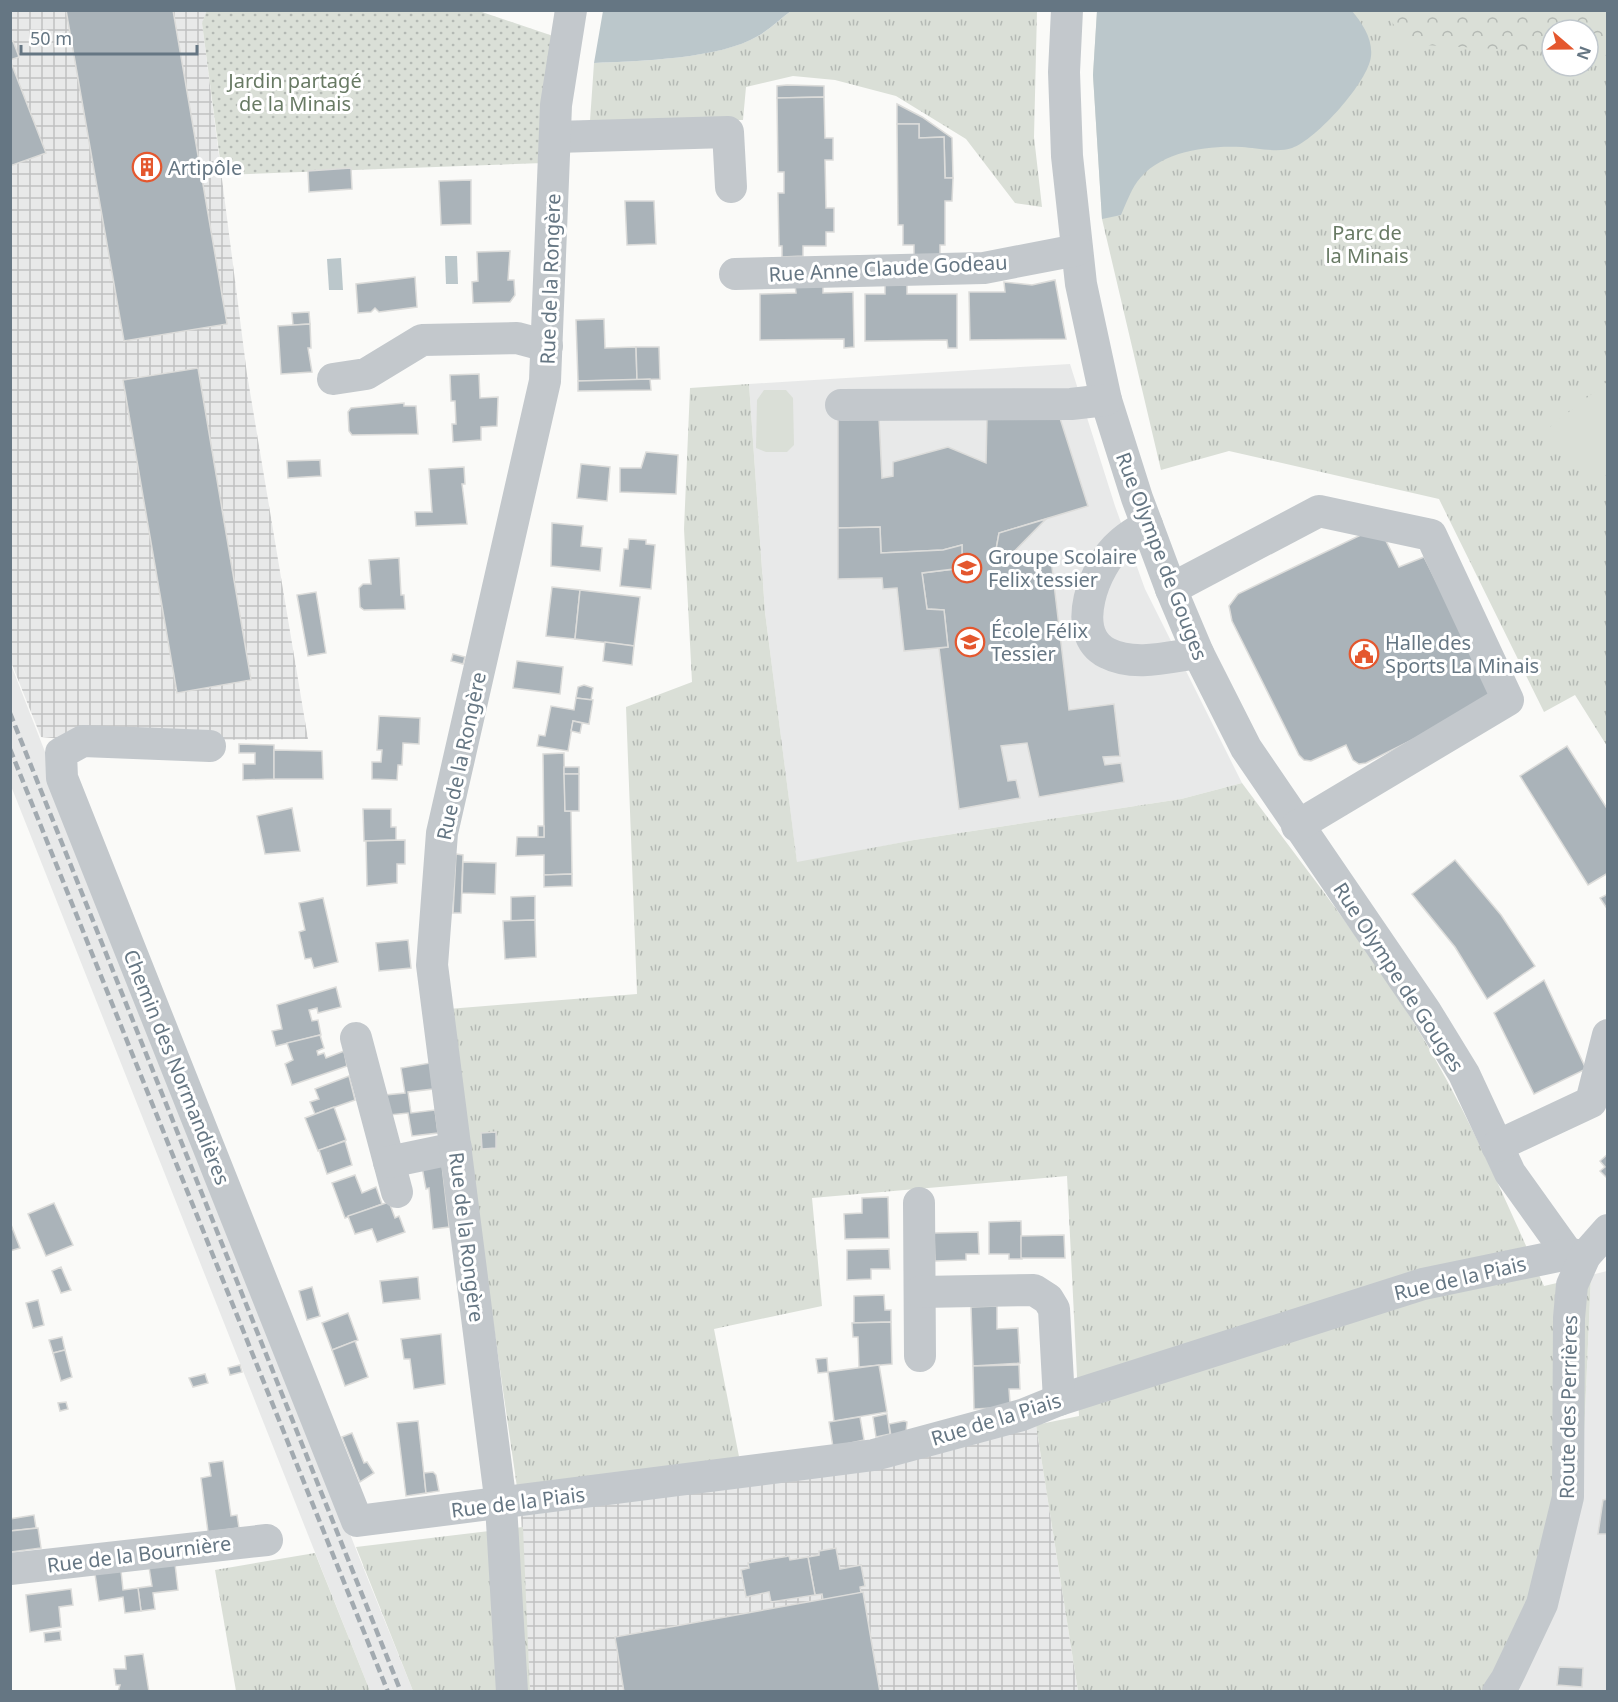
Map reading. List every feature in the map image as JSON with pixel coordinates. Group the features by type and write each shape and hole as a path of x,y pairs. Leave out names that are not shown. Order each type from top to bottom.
{"street":[{"name":"Rue de la Rongère","path":"512,1692 501,1505 432,965 442,833 545,381 556,105 571,10"},
{"name":"Rue Olympe de Gouges","path":"1067,10 1064,72 1066,156 1077,250 1106,400 1147,525 1171,589 1198,653 1246,748 1297,826 1426,1012 1464,1074 1510,1173 1576,1255"},
{"path":"555,137 728,132 731,187"},
{"name":"Rue Anne Claude Godeau","path":"735,274 984,268 1077,250"},
{"path":"333,379 366,374 422,340 517,338 547,346"},
{"path":"841,405 1071,404 1106,400"},
{"path":"1171,589 1319,511 1431,535 1508,700 1297,826"},
{"path":"1147,525 1119,544 1100,572 1087,608 1086,623 1090,636 1098,648 1109,654 1143,661 1198,653"},
{"name":"Chemin des Normandières","path":"210,746 83,741 61,753 62,778 357,1521"},
{"path":"1497,1146 1591,1102 1608,1035"},
{"path":"356,1038 397,1192"},
{"path":"389,1162 456,1148"},
{"path":"919,1203 920,1356"},
{"path":"1576,1255 1608,1230"},
{"name":"Rue de la Piais","path":"357,1521 501,1505 874,1455 1022,1415 1059,1400 1423,1284 1576,1255"},
{"name":"Route des Perrières","path":"1498,1692 1542,1605 1568,1497 1569,1318 1576,1255"},
{"path":"920,1292 1034,1290 1047,1299 1054,1309 1059,1400"},
{"name":"Rue de la Bournière","path":"10,1569 267,1540"}],"shaded area":[{"path":"603,10 791,11 758,36 723,50 679,57 594,63"},
{"path":"11,11 207,11 202,23 247,374 308,739 83,741 41,737 11,662"},
{"path":"1097,11 1352,11 1369,37 1371,56 1361,80 1340,108 1302,143 1280,150 1214,147 1171,157 1158,163 1137,182 1121,215 1102,219 1093,75"},
{"path":"445,256 457,256 458,284 446,284"},
{"path":"341,258 343,290 329,290 327,259"},
{"name":"École Félix Tessier","path":"1070,364 1115,506 1145,589 1242,783 1181,799 914,840 797,863 765,612 749,384"},
{"path":"10,662 413,1691 370,1691 11,786"},
{"path":"1607,1271 1607,1691 1518,1692 1538,1645 1583,1459 1591,1275"},
{"path":"1036,1425 1078,1691 530,1691 521,1515"}],"green space":[{"name":"Jardin partagé de la Minais","path":"207,10 476,10 556,37 543,163 222,175 202,23"},
{"path":"791,11 1037,11 1034,137 1042,207 1015,203 966,139 896,96 835,80 793,76 746,87 743,120 590,121 594,63 678,57 722,50 758,36"},
{"name":"Parc de la Minais","path":"1097,11 1607,11 1607,746 1575,695 1544,712 1439,499 1229,451 1161,470 1102,219 1093,75"},
{"path":"1385,11 1607,11 1607,55 1600,55 1600,18 1540,18 1540,51 1406,44"},
{"path":"1607,382 1607,474 1595,484 1547,429"},
{"path":"749,384 765,612 797,862 914,840 1181,799 1242,783 1354,934 1417,1028 1469,1123 1544,1286 1591,1275 1583,1459 1538,1645 1518,1691 1078,1691 1036,1425 1079,1416 1067,1176 812,1198 822,1306 714,1329 744,1482 521,1515 448,1009 637,994 626,707 692,682 684,529 690,388"},
{"path":"764,390 786,390 793,398 794,445 787,452 766,452 756,448 757,400"},
{"path":"523,1527 530,1691 413,1691 356,1547"},
{"path":"315,1553 370,1691 236,1691 215,1570"}],"building":[{"name":"Artipôle","path":"66,10 173,10 227,324 124,341"},
{"path":"13,41 19,57 10,60 10,42"},
{"path":"10,60 46,153 10,166"},
{"path":"777,86 824,86 824,97 777,98"},
{"path":"824,97 825,138 833,138 833,160 825,160 826,208 834,208 834,232 826,232 826,246 803,246 803,256 782,257 782,246 779,246 778,193 784,193 784,172 778,172 777,98"},
{"path":"897,104 922,117 952,138 953,178 945,178 944,137 919,138 919,124 897,124"},
{"path":"897,124 919,124 919,138 944,137 945,178 953,178 952,201 945,201 945,245 940,245 940,255 914,255 914,245 903,245 903,225 898,225"},
{"path":"351,168 352,189 309,192 308,171"},
{"path":"471,180 471,224 441,225 439,181"},
{"path":"625,201 654,201 656,244 627,245"},
{"path":"510,251 508,280 514,280 515,295 510,302 473,303 472,282 478,281 477,252"},
{"path":"415,277 417,307 379,312 375,308 371,312 358,313 356,284"},
{"path":"1055,280 1066,339 970,340 969,292 1005,292 1004,282 1032,285"},
{"path":"795,285 823,285 823,293 853,292 854,347 844,348 844,339 760,340 760,294 796,293"},
{"path":"885,285 907,285 907,294 957,294 957,348 948,348 947,340 865,341 865,294 885,294"},
{"path":"309,312 310,324 293,325 292,313"},
{"path":"604,319 605,348 636,347 637,380 578,381 576,320"},
{"path":"310,324 311,348 308,348 312,372 281,374 278,326"},
{"path":"636,347 659,347 660,379 637,380"},
{"path":"198,368 251,680 177,693 123,380"},
{"path":"479,374 480,398 498,397 497,426 481,427 481,440 453,442 452,424 456,424 455,401 451,401 450,375"},
{"path":"650,379 651,390 578,391 578,381"},
{"path":"404,403 404,406 416,406 418,434 352,435 349,431 348,412 351,408"},
{"path":"1059,415 1088,506 999,533 993,566 1051,559 1069,710 1114,704 1120,756 1103,757 1105,765 1121,763 1124,782 1039,797 1027,743 1001,746 1008,781 1016,780 1020,798 959,809 939,648 948,647 944,610 927,609 922,573 962,568 962,545 943,550 881,553 880,527 838,528 838,418 879,418 882,478 893,476 893,462 948,447 986,463 987,416"},
{"path":"646,452 678,455 676,494 620,492 620,468 641,468"},
{"path":"320,460 321,476 288,478 287,461"},
{"path":"581,464 610,467 607,501 577,498"},
{"path":"464,467 465,484 462,484 467,524 416,526 415,512 432,512 429,469"},
{"path":"1046,519 1002,564 993,566 999,533"},
{"path":"552,523 583,526 581,546 602,548 600,571 551,566"},
{"path":"880,527 881,553 943,550 962,545 962,568 922,573 927,609 944,610 948,647 904,651 897,588 883,589 882,578 838,579 838,528"},
{"name":"Halle des Sports La Minais","path":"1367,532 1383,535 1399,567 1424,557 1494,695 1490,701 1366,763 1359,764 1353,760 1346,745 1311,761 1304,760 1299,755 1232,621 1229,606 1238,594"},
{"path":"629,539 646,540 646,544 655,545 651,589 620,586 624,549 628,549"},
{"path":"399,558 401,595 404,595 405,609 364,610 360,607 359,588 363,584 371,584 369,560"},
{"path":"552,587 580,590 575,639 546,636"},
{"path":"580,590 640,597 634,646 575,639"},
{"path":"316,592 326,653 308,656 297,595"},
{"path":"605,642 634,646 632,665 603,661"},
{"path":"453,654 465,657 463,664 451,661"},
{"path":"517,661 563,667 560,694 513,688"},
{"path":"584,685 593,688 591,700 576,698 578,687"},
{"path":"576,698 593,700 589,724 573,721 568,751 537,746 539,735 545,736 551,706 574,710"},
{"path":"379,716 420,718 419,744 403,743 402,765 398,765 397,780 372,779 372,762 381,762 382,750 377,750"},
{"path":"573,721 582,723 580,733 571,731"},
{"path":"239,744 274,745 274,779 243,780 243,764 255,764 255,753 239,753"},
{"path":"1567,746 1608,810 1608,873 1588,885 1520,776"},
{"path":"274,750 322,751 323,779 274,779"},
{"path":"564,753 565,811 571,811 572,874 544,875 544,855 516,856 517,837 544,837 543,754"},
{"path":"564,767 579,767 579,774 564,774"},
{"path":"564,774 579,774 579,811 565,811"},
{"path":"292,808 300,851 265,854 257,816"},
{"path":"363,809 391,809 391,827 396,827 396,840 364,841"},
{"path":"538,826 544,826 544,837 538,837"},
{"path":"405,840 405,864 397,864 397,883 367,886 366,841"},
{"path":"456,854 463,855 461,913 453,913"},
{"path":"1455,860 1501,915 1535,966 1487,999 1455,947 1412,894"},
{"path":"463,862 496,863 495,894 462,893"},
{"path":"572,874 572,886 544,887 544,875"},
{"path":"1608,894 1608,910 1600,898"},
{"path":"535,896 535,920 511,921 511,897"},
{"path":"323,898 338,962 314,968 311,958 305,959 299,932 305,930 299,903"},
{"path":"535,920 536,957 505,959 503,921"},
{"path":"408,940 411,968 379,971 376,943"},
{"path":"1544,980 1586,1069 1534,1094 1494,1013"},
{"path":"336,987 341,1007 318,1013 317,1008 309,1010 312,1021 318,1020 321,1035 276,1046 272,1031 282,1029 277,1005"},
{"path":"320,1035 324,1048 317,1051 318,1055 324,1053 326,1058 344,1051 347,1066 292,1085 285,1064 293,1060 287,1043"},
{"path":"430,1063 433,1089 408,1092 411,1113 435,1110 438,1133 412,1136 408,1113 389,1115 385,1095 405,1093 401,1068"},
{"path":"349,1076 355,1100 315,1114 310,1102 319,1099 315,1089"},
{"path":"334,1107 346,1140 318,1151 305,1118"},
{"path":"496,1132 496,1148 482,1149 481,1133"},
{"path":"345,1141 352,1165 327,1174 319,1150"},
{"path":"1608,1154 1608,1179 1600,1171 1605,1167 1600,1161"},
{"path":"442,1165 449,1227 433,1229 429,1188 426,1189 422,1167"},
{"path":"355,1175 362,1193 376,1187 382,1204 345,1218 332,1183"},
{"path":"888,1197 889,1238 845,1239 844,1214 862,1213 862,1198"},
{"path":"389,1202 395,1218 399,1216 405,1232 377,1242 372,1229 355,1234 348,1216"},
{"path":"54,1203 73,1245 46,1256 28,1214"},
{"path":"1021,1221 1022,1259 1009,1259 1009,1254 989,1254 989,1222"},
{"path":"10,1222 20,1248 10,1251"},
{"path":"978,1232 979,1254 966,1254 966,1260 935,1261 934,1233"},
{"path":"1064,1235 1065,1258 1021,1258 1021,1236"},
{"path":"889,1249 890,1269 871,1269 871,1279 847,1280 847,1250"},
{"path":"61,1267 71,1290 61,1293 52,1271"},
{"path":"418,1277 420,1299 383,1303 380,1281"},
{"path":"312,1287 320,1316 307,1320 299,1291"},
{"path":"884,1295 885,1310 891,1310 891,1322 854,1323 854,1296"},
{"path":"38,1300 44,1325 33,1328 26,1303"},
{"path":"997,1306 997,1329 1018,1328 1020,1363 973,1366 971,1307"},
{"path":"348,1313 358,1340 332,1350 322,1323"},
{"path":"891,1322 892,1364 859,1367 858,1337 853,1337 852,1323"},
{"path":"441,1334 445,1384 414,1389 410,1359 404,1359 401,1339"},
{"path":"62,1337 65,1350 53,1353 49,1340"},
{"path":"355,1341 368,1377 345,1386 332,1350"},
{"path":"65,1350 72,1377 61,1381 53,1353"},
{"path":"827,1358 828,1372 818,1373 816,1359"},
{"path":"240,1365 242,1372 230,1375 228,1368"},
{"path":"879,1365 887,1412 834,1421 828,1372"},
{"path":"1019,1365 1020,1389 1009,1389 1010,1403 994,1408 974,1409 973,1366"},
{"path":"205,1374 208,1383 193,1387 189,1378"},
{"path":"66,1402 68,1409 60,1411 58,1403"},
{"path":"887,1414 890,1434 876,1437 873,1417"},
{"path":"860,1417 864,1440 833,1447 829,1422"},
{"path":"418,1421 426,1493 406,1496 397,1423"},
{"path":"907,1422 906,1432 891,1436 889,1424"},
{"path":"352,1433 364,1463 367,1462 374,1473 360,1482 342,1437"},
{"path":"223,1461 231,1516 237,1515 239,1528 208,1532 201,1478 211,1476 209,1463"},
{"path":"433,1472 436,1475 439,1491 426,1493 424,1473"},
{"path":"1608,1499 1608,1534 1598,1534 1603,1500"},
{"path":"34,1515 36,1528 10,1531 10,1519"},
{"path":"38,1528 41,1548 11,1552 10,1531"},
{"path":"836,1548 840,1569 861,1565 865,1586 860,1587 861,1593 823,1600 822,1594 815,1595 808,1557 819,1555 819,1551"},
{"path":"789,1556 790,1560 808,1557 815,1595 771,1602 769,1592 746,1597 741,1570 749,1568 748,1563"},
{"path":"175,1564 178,1590 153,1593 155,1609 141,1611 138,1588 152,1586 149,1567"},
{"path":"121,1571 123,1590 138,1588 141,1611 125,1613 123,1597 99,1601 95,1574"},
{"path":"71,1589 73,1605 59,1607 61,1627 30,1632 26,1595"},
{"path":"863,1592 880,1692 624,1692 615,1637"},
{"path":"60,1631 61,1640 45,1642 44,1633"},
{"path":"143,1654 149,1692 118,1692 120,1685 116,1685 114,1669 126,1669 125,1656"},
{"path":"1559,1667 1583,1668 1582,1687 1557,1685"}],"railway":[{"path":"10,713 401,1692"},
{"path":"10,749 388,1692"}],"place":[{"name":"Artipôle","path":"147,167"},
{"name":"Groupe Scolaire Felix tessier","path":"967,568"},
{"name":"École Félix Tessier","path":"970,642"},
{"name":"Halle des Sports La Minais","path":"1364,654"}]}
